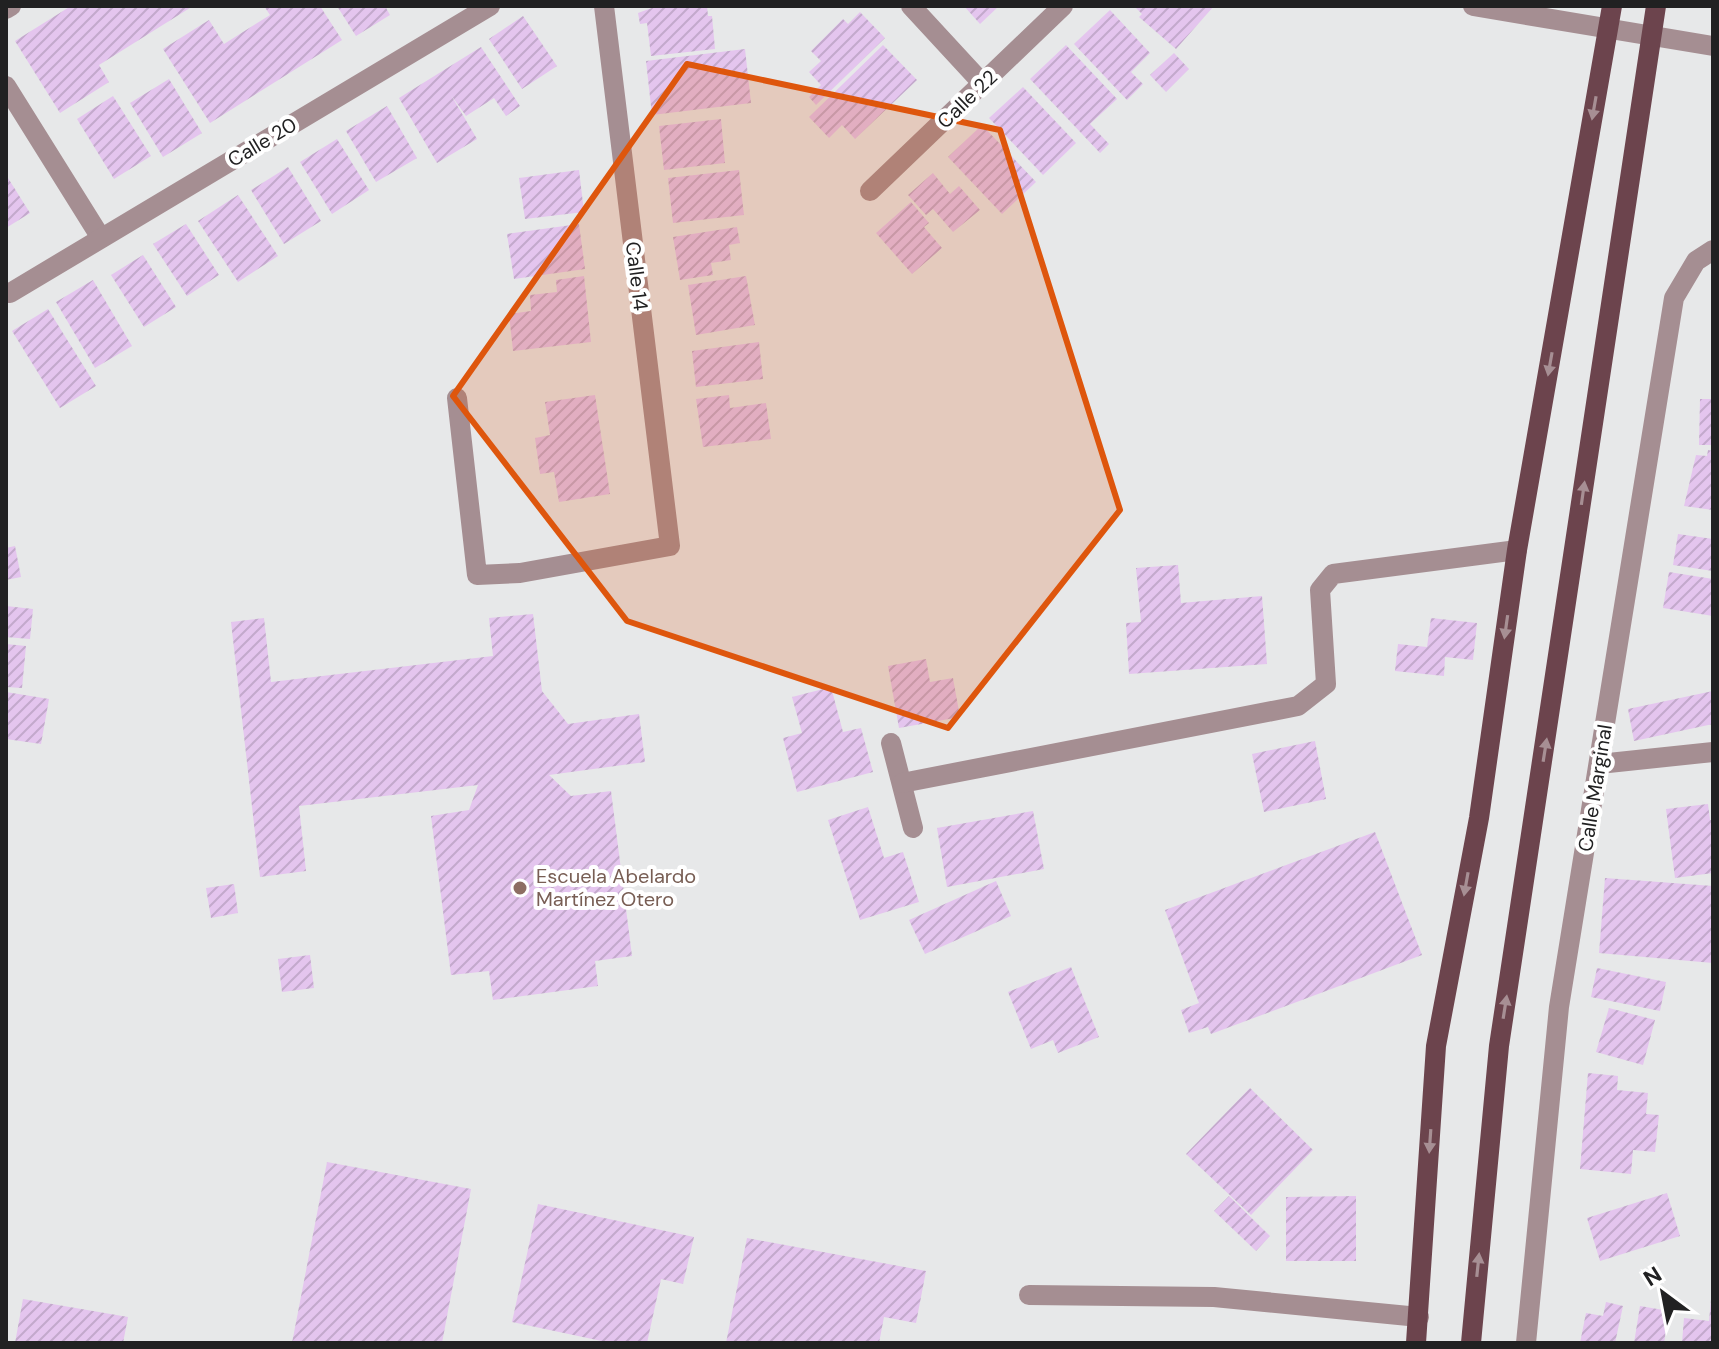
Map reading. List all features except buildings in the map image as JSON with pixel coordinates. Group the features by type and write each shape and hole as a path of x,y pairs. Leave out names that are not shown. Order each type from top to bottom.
{"main road":[{"path":"1416,1343 1436,1046 1479,818 1517,550 1612,6"},
{"path":"1471,1343 1499,1046 1656,6"}],"street":[{"path":"6,9 11,6"},
{"name":"Calle 20","path":"10,293 490,6"},
{"name":"Calle 14","path":"457,398 477,575 520,573 670,546 604,6"},
{"path":"911,6 983,84"},
{"name":"Calle 22","path":"870,191 1063,6"},
{"path":"1473,6 1608,31 1713,46"},
{"path":"6,86 101,238"},
{"name":"Calle Marginal","path":"1526,1343 1559,1007 1674,298 1696,261 1713,250"},
{"path":"902,783 1298,706 1326,684 1320,590 1333,574 1517,550"},
{"path":"891,743 913,828"},
{"path":"1599,764 1713,752"},
{"path":"1029,1295 1214,1297 1419,1317"}],"highlighted area":[{"path":"687,64 1000,130 1120,510 948,728 627,621 453,396"}],"place":[{"name":"Escuela Abelardo Martínez Otero","path":"520,888"}]}
